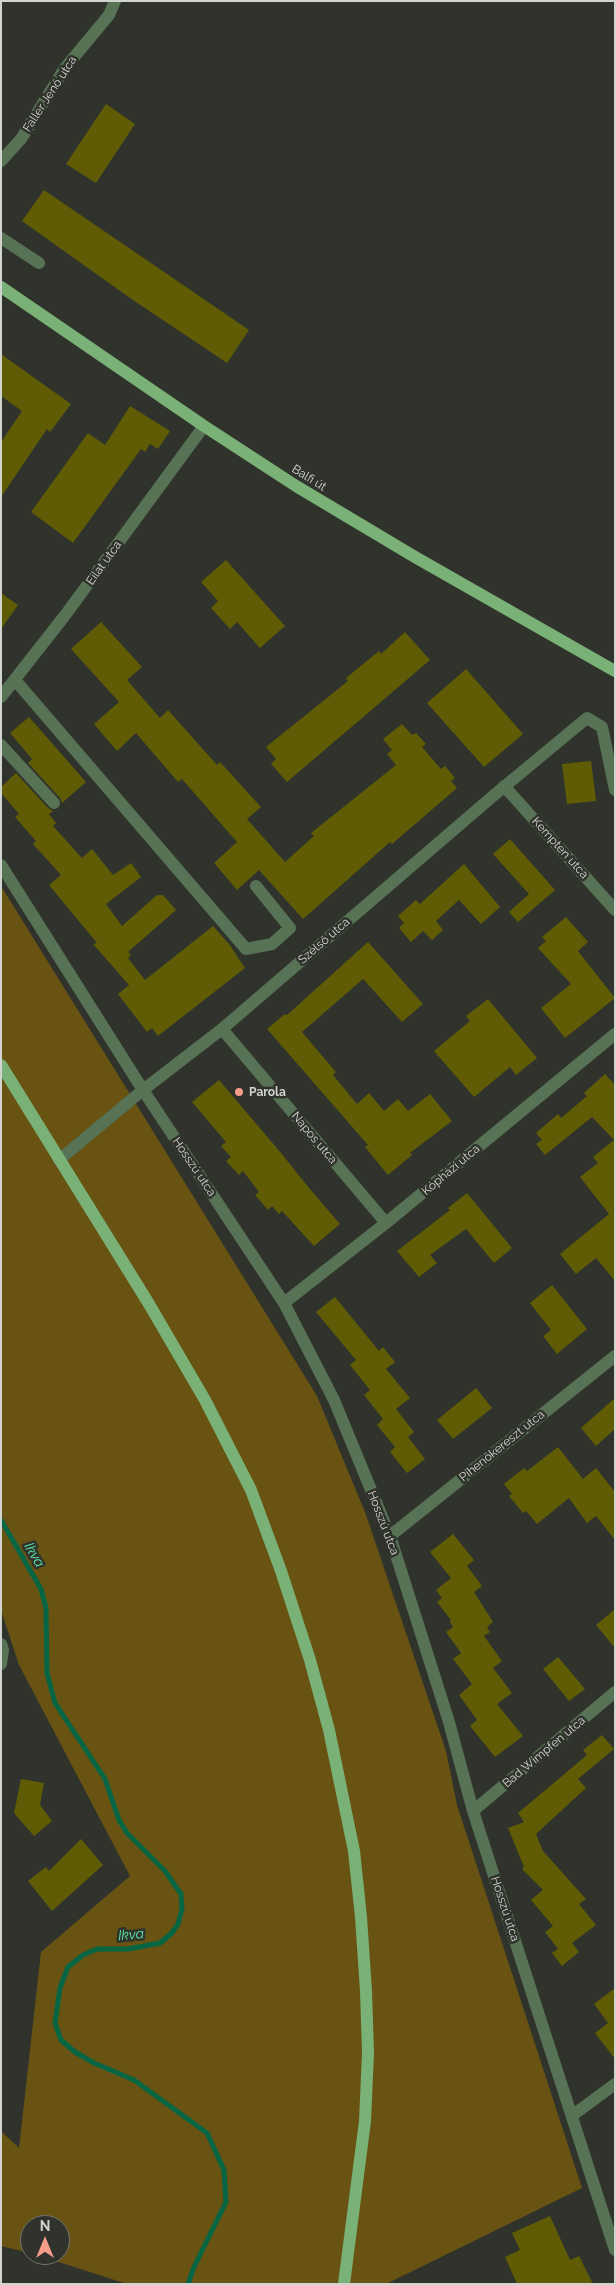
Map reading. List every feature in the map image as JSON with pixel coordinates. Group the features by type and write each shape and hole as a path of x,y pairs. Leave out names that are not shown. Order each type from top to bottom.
{"main road":[{"name":"Balfi út","path":"1,287 204,426 352,520 615,672"},
{"path":"1,1065 149,1304 201,1392 251,1490 281,1571 310,1660 342,1785 355,1860 361,1917 368,2053 365,2121 344,2284"}],"street":[{"name":"Faller Jenő utca","path":"1,161 21,139 65,68 109,15 115,1"},
{"path":"1,238 39,263"},
{"name":"Eilat utca","path":"1,697 16,680 204,426"},
{"path":"16,680 246,949 272,944 290,928 256,886"},
{"name":"Szélső utca","path":"59,1160 143,1090 222,1029 504,786 587,718 602,727 615,790"},
{"path":"1,745 54,803"},
{"name":"Kempten utca","path":"504,786 615,910"},
{"name":"Hosszú utca","path":"1,865 143,1090 284,1303 334,1400 390,1536 449,1722 473,1811 573,2115 591,2179 615,2250"},
{"name":"Napos utca","path":"222,1029 386,1223"},
{"name":"Kópházi utca","path":"284,1303 386,1223 615,1034"},
{"name":"Pihenőkereszt utca","path":"390,1536 615,1356"},
{"path":"1,1644 3,1650 1,1664"},
{"name":"Bad Wimpfen utca","path":"473,1811 615,1692"},
{"path":"573,2115 615,2084"}],"shaded area":[{"path":"1,886 317,1396 365,1512 446,1751 457,1805 582,2188 386,2284 127,2284 68,2265 70,2265 70,2215 20,2215 20,2251 1,2246 1,2131 19,2148 41,1952 130,1876 19,1665 1,1610"}],"building":[{"path":"106,104 135,124 96,183 66,164"},
{"path":"44,190 249,330 227,363 130,298 22,221"},
{"path":"1,354 71,404 50,432 47,429 1,497 1,442 22,411 1,396"},
{"path":"130,406 170,431 158,449 150,444 145,452 141,449 73,543 31,512 88,433 105,445"},
{"path":"226,560 285,626 260,648 237,622 230,629 211,608 218,601 201,582"},
{"path":"1,593 18,605 1,629"},
{"path":"101,622 142,667 127,680 160,718 168,710 217,765 220,762 261,807 247,819 285,862 314,836 311,833 396,765 387,754 392,750 383,739 402,724 412,735 416,733 426,744 422,747 441,769 445,766 455,778 451,781 457,788 392,844 390,842 303,919 259,870 237,890 214,863 237,842 182,779 178,782 136,733 117,751 94,724 119,702 71,649"},
{"path":"405,632 430,660 287,782 271,764 276,759 266,747 348,681 346,678 379,651 381,654"},
{"path":"466,669 523,734 484,767 427,703"},
{"path":"29,717 86,782 62,803 60,798 28,763 32,759 10,733"},
{"path":"591,761 596,801 567,804 562,764"},
{"path":"16,773 53,811 49,814 56,823 53,826 82,858 92,849 113,875 131,863 141,877 106,904 122,926 157,895 163,895 176,910 128,952 131,955 128,958 145,980 213,926 229,944 245,968 158,1036 152,1028 147,1032 118,994 129,985 93,944 97,943 49,885 61,875 33,844 36,841 15,817 19,814 1,793 1,787"},
{"path":"510,839 555,890 518,922 509,912 529,894 493,854"},
{"path":"464,864 500,907 481,924 459,900 436,921 443,930 432,940 423,931 411,942 399,928 404,923 398,916 416,900 420,904"},
{"path":"566,917 588,942 578,951 615,998 565,1038 541,1008 571,984 538,948 546,941 542,937"},
{"path":"368,942 423,1004 402,1022 363,979 302,1032 336,1072 333,1075 357,1104 369,1093 384,1111 398,1099 408,1111 430,1094 452,1121 410,1153 412,1155 388,1175 365,1147 368,1145 267,1029 285,1014 287,1015"},
{"path":"488,999 537,1058 516,1075 510,1067 474,1097 434,1051 470,1021 466,1016"},
{"path":"605,1074 615,1085 615,1281 596,1258 576,1274 560,1254 609,1214 580,1177 598,1163 593,1157 614,1140 592,1117 545,1155 536,1144 542,1140 536,1133 558,1114 561,1118 587,1096 584,1093"},
{"path":"219,1080 340,1224 314,1246 282,1211 279,1214 272,1206 268,1210 255,1195 259,1192 243,1171 239,1175 226,1161 231,1157 221,1146 226,1142 192,1102"},
{"path":"467,1193 512,1248 494,1263 466,1229 430,1255 437,1263 419,1277 397,1251 450,1210 448,1208"},
{"path":"552,1285 587,1329 557,1354 543,1336 551,1330 530,1303"},
{"path":"335,1297 379,1351 383,1347 395,1362 386,1369 410,1398 396,1409 414,1432 408,1437 425,1459 407,1473 390,1452 395,1447 377,1425 383,1419 364,1395 370,1390 350,1365 356,1360 316,1312"},
{"path":"476,1388 492,1408 453,1439 437,1420"},
{"path":"615,1398 615,1429 596,1446 581,1428"},
{"path":"558,1447 583,1479 596,1468 615,1492 615,1540 596,1516 587,1523 569,1498 537,1524 526,1511 523,1513 509,1496 512,1494 504,1484 524,1468 527,1471"},
{"path":"453,1534 474,1560 467,1566 482,1586 474,1592 493,1622 487,1627 490,1632 484,1636 502,1661 493,1668 512,1693 497,1704 523,1736 495,1757 470,1726 477,1720 459,1695 472,1684 453,1659 461,1653 446,1632 453,1627 450,1622 451,1620 437,1602 442,1598 436,1590 451,1578 430,1552"},
{"path":"615,1609 615,1648 596,1625"},
{"path":"558,1657 585,1689 569,1701 543,1669"},
{"path":"602,1735 614,1749 578,1779 586,1788 536,1834 543,1851 586,1899 579,1904 596,1925 572,1943 579,1952 562,1966 552,1953 558,1949 545,1932 553,1926 531,1900 543,1890 522,1869 524,1867 508,1828 524,1822 518,1813 587,1755 583,1750"},
{"path":"21,1779 44,1783 40,1805 52,1821 34,1836 14,1813"},
{"path":"81,1839 103,1865 52,1911 28,1881 46,1867 49,1871"},
{"path":"615,1988 615,2059 595,2033 608,2023 594,2004"},
{"path":"550,2216 570,2260 579,2256 593,2284 517,2284 505,2257 520,2250 512,2233"}],"waterway":[{"name":"Ikva","path":"1,1520 41,1589 46,1608 47,1673 55,1703 105,1779 119,1820 127,1833 165,1871 181,1894 182,1909 178,1924 171,1934 160,1943 128,1949 97,1949 83,1955 68,1967 60,1988 55,2023 61,2040 75,2052 94,2063 134,2080 207,2133 224,2170 226,2202 194,2267 188,2284"}],"place":[{"name":"Parola","path":"239,1092"}]}
